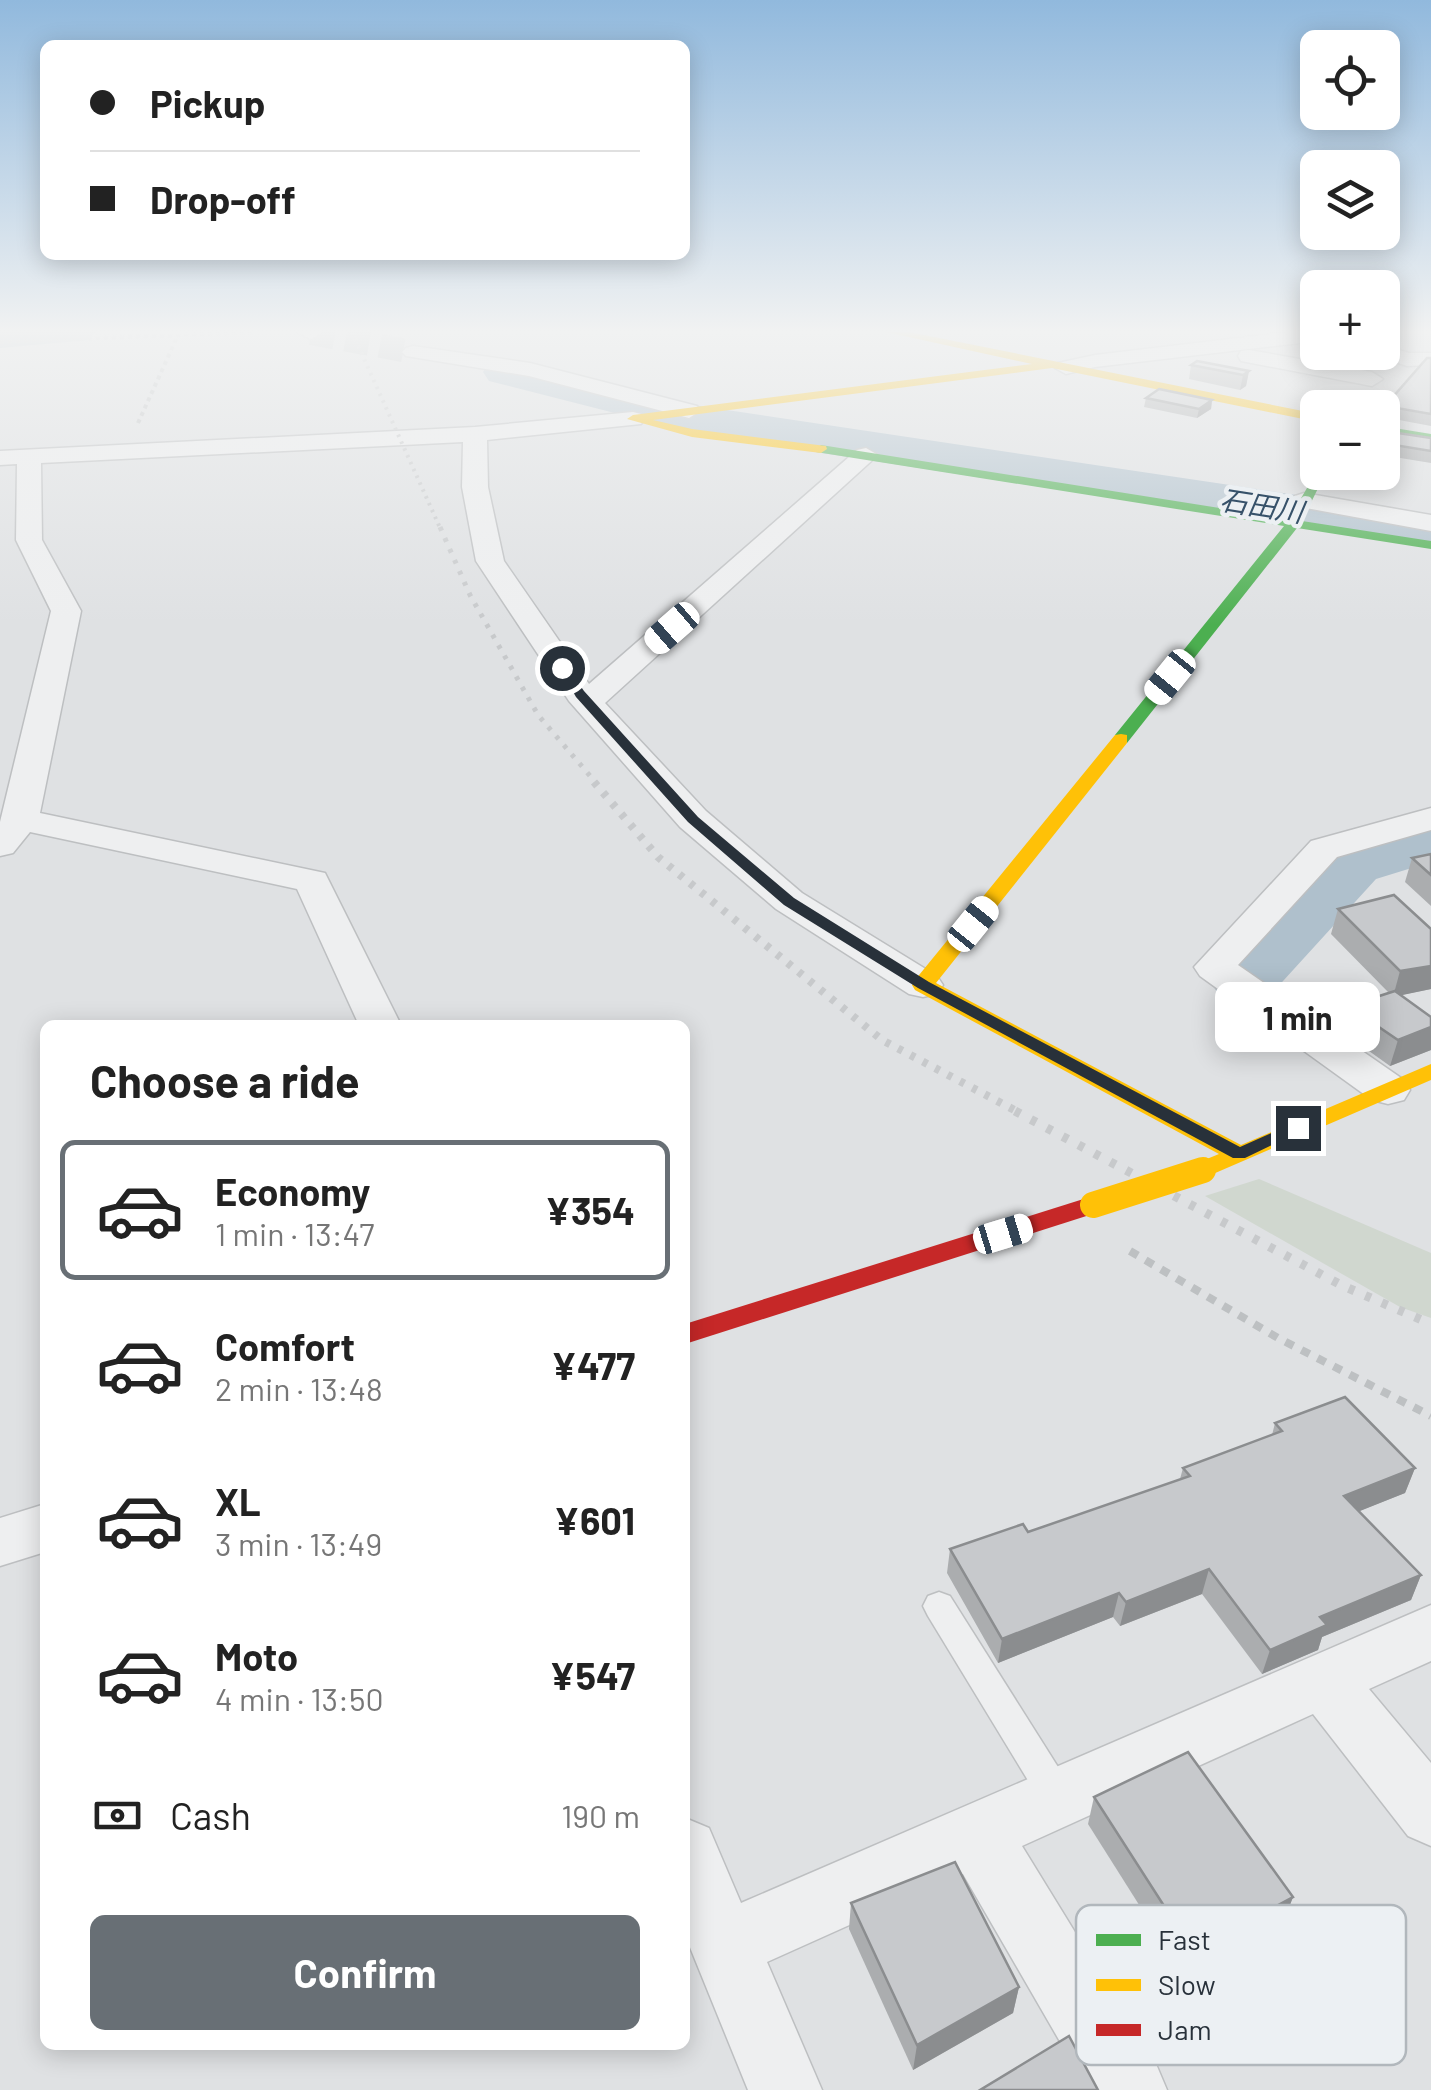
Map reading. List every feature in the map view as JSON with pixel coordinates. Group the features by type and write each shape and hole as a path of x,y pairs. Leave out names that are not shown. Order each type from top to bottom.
{"street":[{"path":"378,1020 312,882 10,833 66,611 29,540 14,458 522,430"},
{"path":"680,430 1431,523"},
{"path":"1404,430 1431,434"},
{"path":"475,434 475,487 490,561 587,702 693,820 789,902 923,985 1239,1154"},
{"path":"587,702 866,455"},
{"path":"923,985 1300,509 1310,490"},
{"path":"1300,509 1431,545"},
{"path":"1388,1090 1214,967 1324,849 1431,819"},
{"path":"690,1332 1203,1170 1431,1071"},
{"path":"0,1542 40,1530"},
{"path":"726,1944 1431,1632"},
{"path":"1323,1680 1431,1814"},
{"path":"976,1833 1076,2000"},
{"path":"690,1862 785,2090"},
{"path":"1115,2065 1130,2090"}],"lane":[{"path":"939,1606 1058,1798"}],"path":[{"path":"76,454 120,430"},
{"path":"1069,1213 1207,1299 1360,1383 1431,1416"}],"shaded area":[{"path":"1259,1179 1431,1253 1431,1318 1400,1307 1205,1196"}],"building":[{"path":"1400,433 1431,438 1431,451 1400,446"},
{"path":"1431,854 1431,875 1412,858"},
{"path":"1394,895 1431,929 1431,966 1400,971 1338,909"},
{"path":"1395,991 1431,1017 1431,1027 1398,1040 1348,1006"},
{"path":"1345,1397 1415,1468 1344,1496 1421,1575 1320,1617 1327,1625 1270,1650 1209,1569 1126,1602 1119,1593 1002,1639 950,1549 1023,1524 1028,1532 1190,1476 1183,1468 1282,1431 1275,1423"},
{"path":"1188,1752 1293,1897 1278,1905 1163,1905 1094,1797"},
{"path":"955,1862 1019,1987 917,2045 851,1903"},
{"path":"1069,2036 1076,2049 1076,2065 1085,2065 1098,2090 980,2090"}],"waterway":[{"name":"石田川","path":"762,430 1431,531"},
{"path":"1245,975 1351,864 1431,840"}],"railway":[{"path":"396,430 441,530"},
{"path":"440,527 470,595 538,715 597,784"},
{"path":"594,782 658,857 882,1040 1020,1113"},
{"path":"1015,1111 1341,1285 1431,1324"}],"traffic: fast":[{"path":"1400,433 1431,438"},
{"path":"821,449 1431,545"},
{"path":"1121,739 1294,523 1311,490"}],"traffic: slow":[{"path":"677,430 821,449"},
{"path":"1121,739 923,985 1239,1154"},
{"path":"1206,1169 1431,1071"},
{"path":"1093,1205 1203,1170"}],"traffic: jam":[{"path":"690,1332 1093,1205"}],"route":[{"path":"562,668 580,694 693,820 789,902 923,985 1239,1154 1298,1128"}]}
